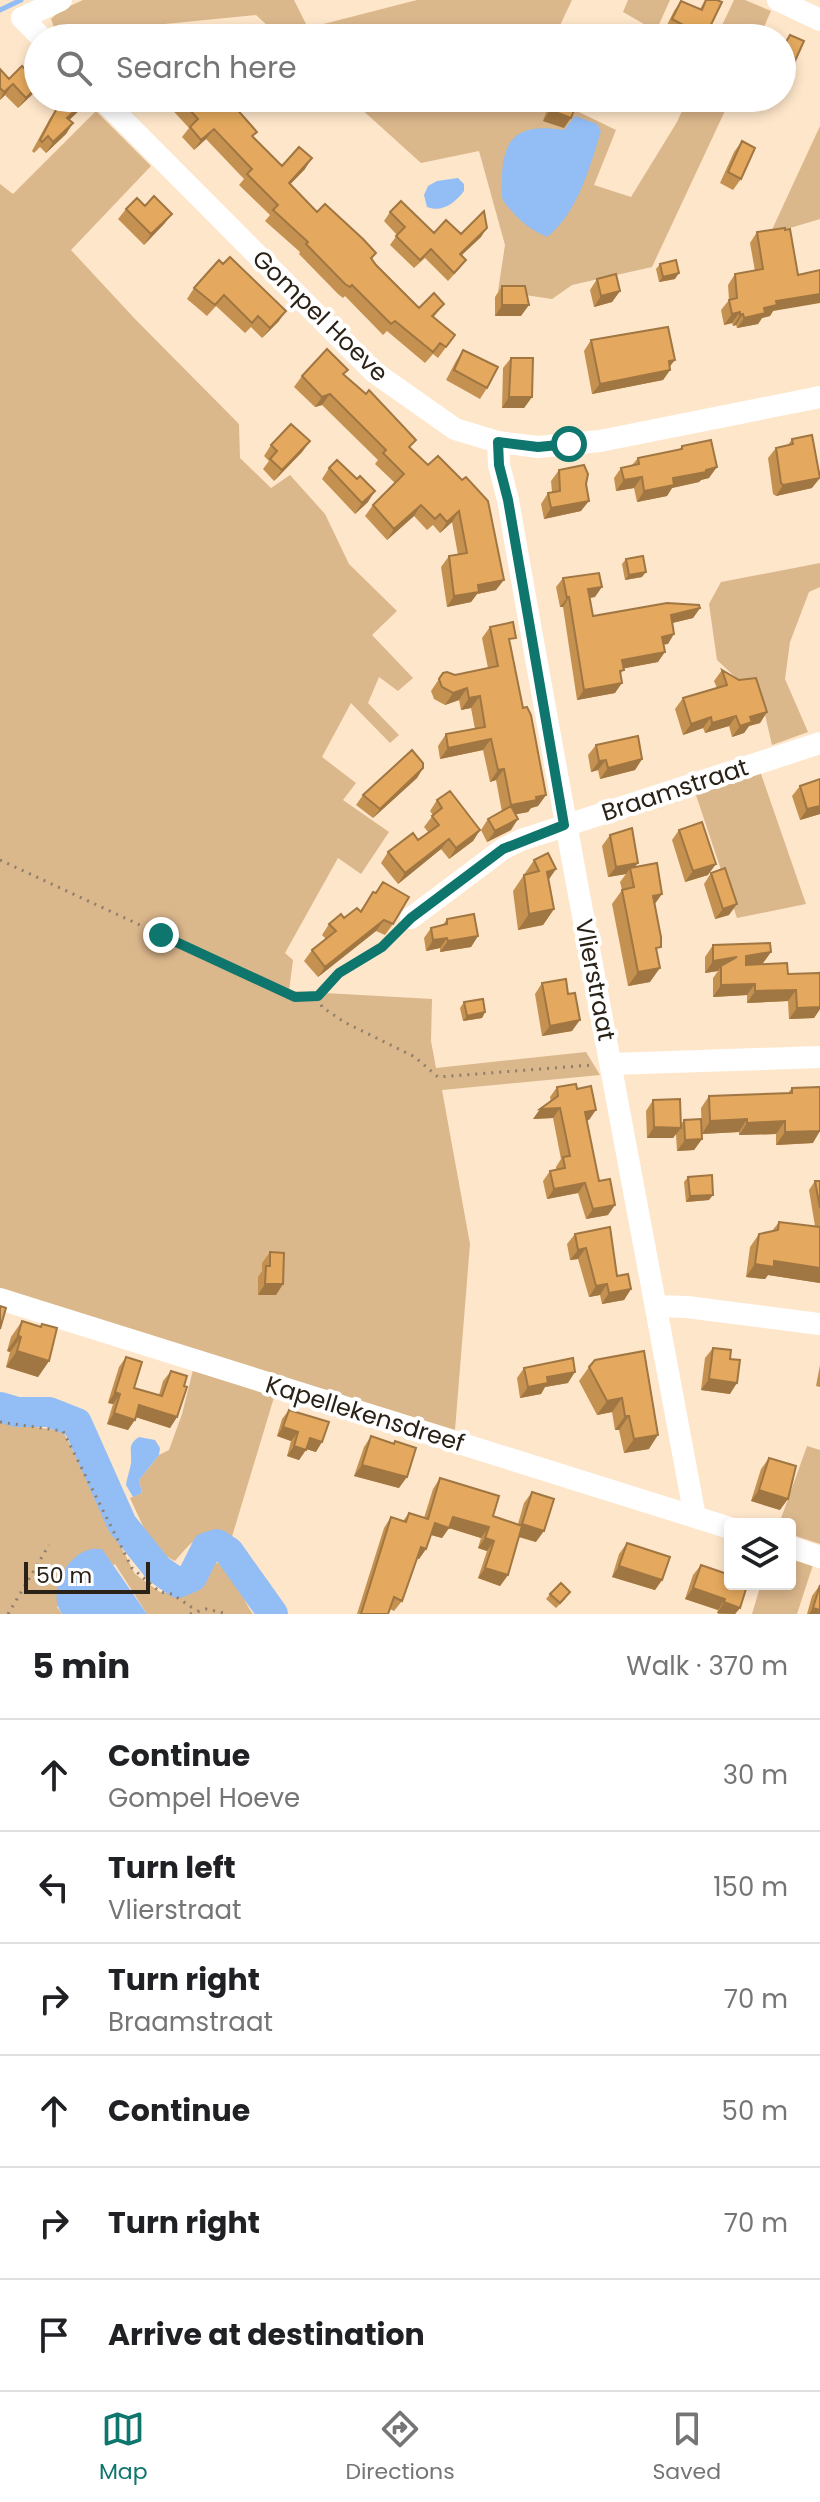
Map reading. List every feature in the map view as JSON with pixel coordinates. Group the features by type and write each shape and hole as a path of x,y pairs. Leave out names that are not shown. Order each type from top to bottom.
{"street":[{"path":"28,24 22,18 61,0"},
{"path":"778,0 820,20"},
{"name":"Gompel Hoeve","path":"115,112 374,372 455,429 498,442 538,447 600,441 820,397"},
{"name":"Vlierstraat","path":"498,442 499,465 508,500 564,825 695,1517"},
{"name":"Braamstraat","path":"411,918 503,849 564,825 820,743"},
{"path":"611,1064 820,1057"},
{"name":"Kapellekensdreef","path":"0,1299 724,1526"},
{"path":"656,1306 820,1324"},
{"path":"796,1549 820,1557"}],"path":[{"path":"0,860 295,997 318,996 339,973 382,947 411,918"},
{"path":"318,996 322,1007 344,1022 415,1057 438,1077 611,1064"},
{"path":"0,1422 63,1431 132,1568 160,1592 172,1594 197,1611"},
{"path":"8,1614 49,1545"},
{"path":"190,1614 206,1609 228,1614"}],"shaded area":[{"path":"83,0 294,0 306,24 266,24 256,15 164,24 53,24 51,19 61,10"},
{"path":"417,0 572,0 561,24 324,24"},
{"path":"628,0 670,0 659,24 644,24 623,12"},
{"path":"734,0 745,0 771,11 765,24 723,24"},
{"path":"95,112 151,166 71,250 239,424 240,458 271,488 290,475 325,514 349,564 397,611 372,635 413,678 398,691 379,677 368,703 399,735 390,743 351,703 322,757 356,783 343,800 389,832 361,874 338,858 285,953 293,960 289,991 432,999 431,1041 436,1068 586,1052 600,1075 442,1090 470,1244 455,1430 0,1289 0,184 13,194"},
{"path":"365,112 579,112 616,130 594,185 631,197 682,112 724,112 652,267 572,285 552,299 498,291 505,245 479,151 421,163"},
{"path":"820,126 820,219 770,234"},
{"path":"820,563 820,587 809,592 790,642 785,679 808,732 772,745 762,702 717,660 709,604 721,582"},
{"path":"760,771 806,904 737,918 695,792"},
{"path":"193,1370 275,1394 231,1540 213,1534 199,1537 175,1561 154,1550 130,1498 142,1493 139,1480 159,1455 169,1450"},
{"path":"0,1422 63,1431 135,1574 160,1592 182,1595 202,1586 207,1571 215,1562 233,1577 253,1614 147,1614 115,1564 57,1607 62,1614 0,1614"},
{"path":"807,1446 820,1450 820,1544 796,1536 796,1518 781,1518"},
{"path":"796,1559 813,1565 797,1614 752,1614 759,1590 796,1590"}],"water":[{"path":"575,116 597,124 601,131 574,203 567,216 547,237 522,222 504,202 503,162 506,150 518,134 538,128 564,130"},
{"path":"458,178 464,184 464,191 457,199 443,208 427,207 424,195 428,186 437,181"},
{"path":"139,1437 155,1440 160,1448 159,1455 139,1480 142,1493 133,1497 126,1485 131,1445"},
{"path":"90,1549 102,1549 147,1614 62,1614 56,1597 66,1568 80,1554"}],"building":[{"path":"706,0 722,2 711,24 681,24 672,19 681,1 702,10"},
{"path":"796,38 804,41 796,59"},
{"path":"22,66 24,96 13,84 4,92 0,88 0,69 9,79"},
{"path":"55,112 73,112 67,118 73,123 53,142 48,136 42,142 40,140"},
{"path":"192,112 239,112 257,132 252,136 282,166 299,147 312,158 289,183 317,212 325,204 363,239 376,253 371,258 376,265 419,308 434,293 444,304 432,316 455,335 446,347 440,343 433,352 395,321 391,324 352,285 345,284 306,244 308,242 273,210 278,205 247,174 252,169 214,129 201,140 190,127 198,119"},
{"path":"555,112 573,112 571,118"},
{"path":"742,141 755,148 741,179 728,172"},
{"path":"154,196 172,214 151,234 126,209 137,198 145,206"},
{"path":"401,201 434,233 446,220 461,234 484,211 487,228 460,254 466,260 454,273 431,249 420,260 396,236 405,227 390,212"},
{"path":"790,229 798,275 820,270 820,294 776,301 777,305 764,308 765,313 744,318 740,312 732,314 729,300 737,298 735,274 763,269 757,232"},
{"path":"230,257 286,311 270,328 258,316 252,323 224,295 215,305 194,288 219,260 223,264"},
{"path":"676,260 679,273 663,277 660,264"},
{"path":"616,274 620,291 601,296 597,279"},
{"path":"502,286 525,286 529,305 502,305"},
{"path":"668,327 675,360 669,361 670,370 600,384 591,340"},
{"path":"327,349 348,370 343,374 366,394 369,390 416,440 409,447 428,465 438,456 462,480 466,477 488,501 504,580 478,585 479,592 454,596 449,556 467,553 459,511 447,522 440,514 435,519 421,505 394,529 373,505 404,474 383,453 386,450 330,394 322,397 302,376"},
{"path":"463,350 498,367 487,388 454,370"},
{"path":"511,358 533,358 532,397 509,397"},
{"path":"291,424 310,441 282,470 270,459 277,451 271,445"},
{"path":"812,435 820,478 783,485 776,448 793,444 792,439"},
{"path":"711,440 717,467 673,478 674,485 644,491 642,477 624,480 621,468 639,464 638,458"},
{"path":"337,460 375,491 362,503 329,468"},
{"path":"584,465 588,474 589,501 551,508 548,493 560,491 559,470"},
{"path":"643,556 646,572 629,575 626,559"},
{"path":"599,573 602,587 588,589 593,616 667,603 699,605 700,608 671,615 674,634 662,637 665,652 622,660 622,683 584,690 563,578"},
{"path":"513,622 516,638 509,639 523,708 527,707 531,715 546,795 511,805 504,769 498,770 491,739 448,748 446,734 485,727 480,696 469,698 467,688 453,693 442,687 439,679 447,672 455,675 498,666 490,627"},
{"path":"722,670 739,680 756,678 767,712 750,717 752,722 740,726 736,716 712,723 711,717 691,724 683,698 727,685"},
{"path":"638,736 642,759 608,768 606,760 599,761 596,745"},
{"path":"412,750 423,763 423,768 380,809 363,795"},
{"path":"820,779 820,806 807,809 800,786"},
{"path":"450,791 480,830 456,848 449,839 405,873 388,852 413,833 418,840 439,825 432,816 442,808 437,800"},
{"path":"511,806 518,819 495,831 488,819"},
{"path":"702,822 716,864 693,871 679,830"},
{"path":"632,828 638,863 616,867 610,835"},
{"path":"548,853 556,869 547,872 554,909 529,914 524,875 539,871 534,860"},
{"path":"657,863 662,894 653,896 661,937 661,947 656,948 660,968 638,972 622,890 634,887 630,868"},
{"path":"725,868 737,904 723,909 711,873"},
{"path":"383,882 409,897 393,924 384,920 325,967 312,950 336,931 329,924 341,914 344,918 357,908 361,912"},
{"path":"474,914 478,936 433,940 431,928 447,924 447,919"},
{"path":"770,943 771,952 746,956 746,965 787,963 788,974 820,973 820,1007 797,1008 796,990 755,991 755,984 721,985 721,966 737,957 713,961 713,945"},
{"path":"566,979 568,994 575,993 580,1020 550,1026 542,983"},
{"path":"483,999 485,1012 467,1016 464,1002"},
{"path":"576,1084 577,1089 591,1086 596,1110 585,1112 599,1181 610,1179 615,1205 593,1209 585,1183 554,1189 550,1171 565,1168 563,1157 570,1156 560,1108 540,1109 558,1096 557,1087"},
{"path":"820,1087 820,1131 785,1132 785,1121 710,1121 709,1096 792,1093 792,1088"},
{"path":"680,1099 681,1128 654,1127 653,1100"},
{"path":"701,1119 702,1139 685,1140 684,1120"},
{"path":"712,1175 713,1195 690,1196 688,1177"},
{"path":"815,1181 820,1181 820,1208"},
{"path":"779,1222 820,1227 820,1268 774,1261 774,1267 755,1264 759,1234 778,1230"},
{"path":"610,1227 617,1276 628,1274 631,1289 609,1293 607,1284 596,1286 586,1248 578,1250 575,1234"},
{"path":"270,1252 284,1253 283,1284 265,1284"},
{"path":"0,1306 6,1308 0,1329"},
{"path":"22,1321 57,1328 49,1361 17,1351"},
{"path":"713,1348 731,1350 730,1359 740,1360 737,1383 709,1379"},
{"path":"644,1351 658,1435 634,1439 622,1398 607,1401 589,1367 595,1360"},
{"path":"126,1357 142,1362 134,1388 162,1396 171,1371 187,1376 184,1386 187,1387 177,1417 139,1405 135,1420 114,1413 120,1394 115,1392"},
{"path":"573,1358 575,1372 547,1377 548,1383 528,1387 524,1368"},
{"path":"289,1410 329,1422 322,1442 310,1438 306,1450 294,1446 298,1432 283,1427"},
{"path":"371,1436 416,1448 407,1477 362,1465"},
{"path":"769,1458 796,1466 788,1499 759,1490"},
{"path":"440,1478 499,1496 493,1516 522,1526 508,1575 485,1568 494,1541 485,1538 489,1527 453,1517 449,1528 435,1523 426,1549 421,1547 402,1601 394,1597 388,1614 361,1614 391,1517 406,1522 409,1513 428,1519"},
{"path":"532,1492 554,1499 544,1531 522,1524"},
{"path":"627,1543 670,1557 662,1580 619,1566"},
{"path":"701,1565 724,1573 724,1590 746,1590 740,1608 724,1602 725,1599 693,1588"},
{"path":"561,1583 570,1592 560,1603 550,1594"},
{"path":"820,1585 820,1610 813,1608"}],"waterway":[{"path":"0,10 21,0"},
{"path":"0,1407 17,1412 49,1412 77,1423 122,1524 158,1569 178,1583 192,1577 207,1547 217,1544 229,1552 273,1614"}],"route":[{"path":"161,935 295,997 318,996 339,973 382,947 411,918 503,849 564,825 508,500 499,465 498,442 538,447 569,444"}]}
